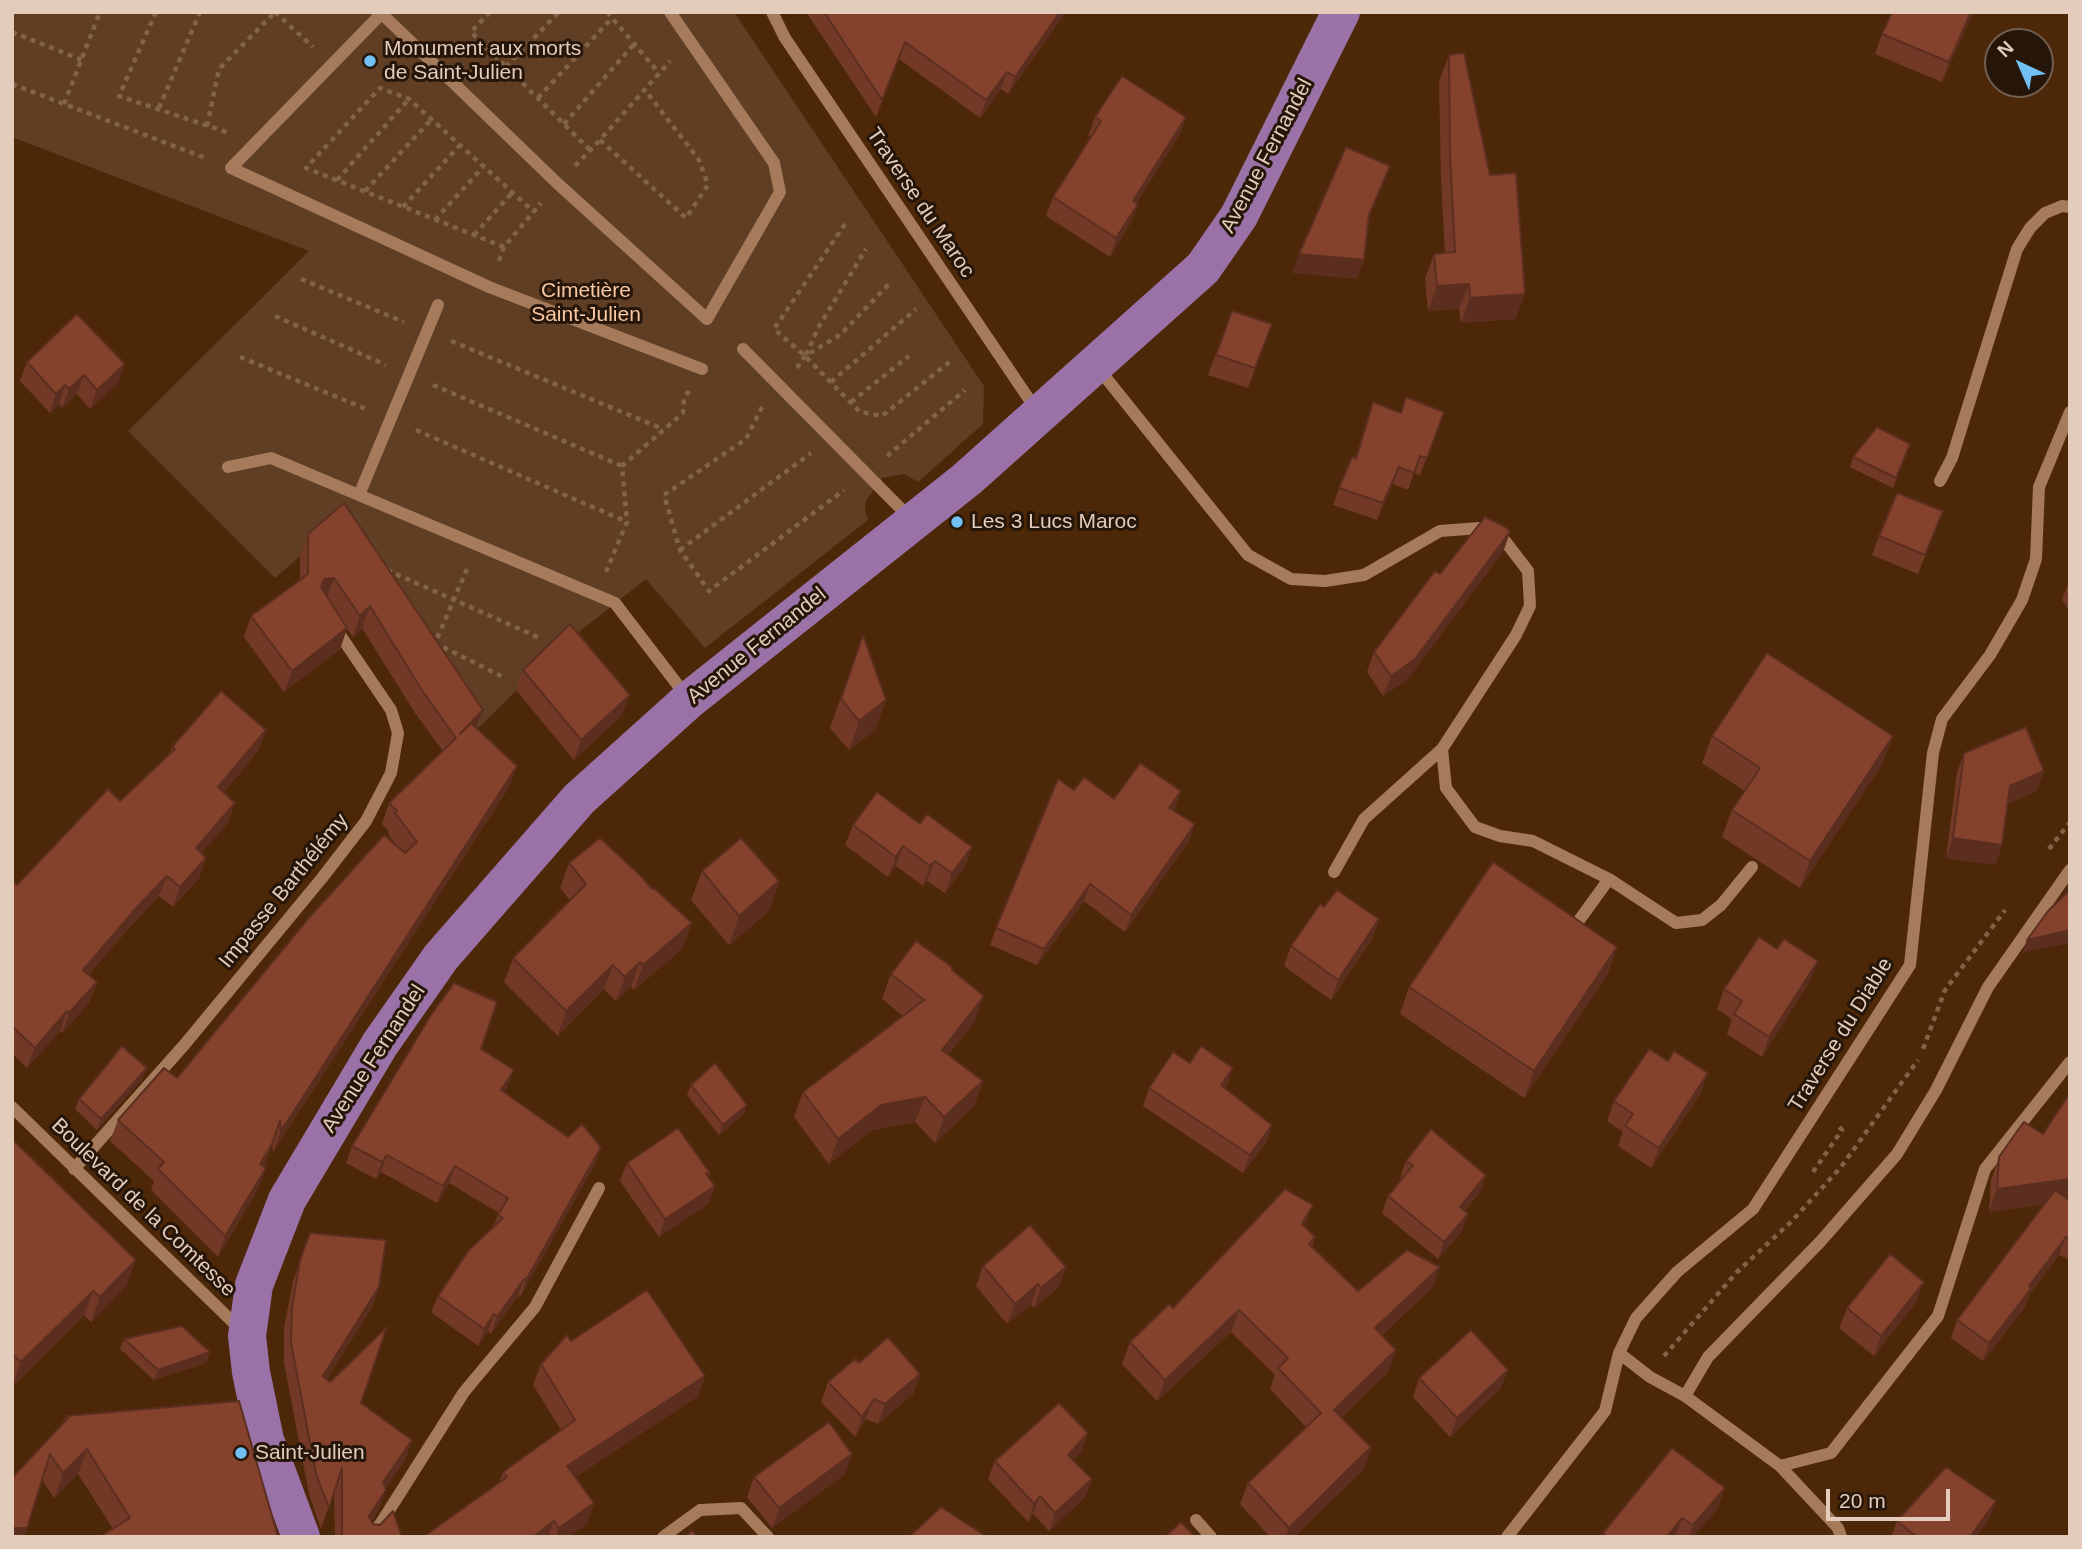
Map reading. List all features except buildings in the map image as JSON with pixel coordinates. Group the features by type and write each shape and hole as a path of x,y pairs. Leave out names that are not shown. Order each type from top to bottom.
{"main road":[{"name":"Avenue Fernandel","path":"301,1537 265,1440 251,1372 247,1336 254,1285 287,1200 380,1044 441,957 579,799 689,700 967,479 1203,268 1239,216 1341,12"}],"street":[{"path":"670,12 774,163 780,192 707,319 557,183 381,13 232,168 489,287 702,369"},
{"name":"Traverse du Maroc","path":"772,12 785,38 1040,415"},
{"path":"1940,481 1952,458 2017,248 2030,228 2045,213 2063,206 2070,207"},
{"path":"359,495 438,305"},
{"path":"743,349 914,521"},
{"path":"1096,365 1248,555 1291,579 1325,580 1364,575 1440,531 1480,528 1505,541 1528,571 1530,606 1516,635 1442,749 1364,819 1334,872"},
{"name":"Traverse du Diable","path":"1507,1537 1605,1411 1619,1353 1636,1318 1677,1272 1753,1209 1910,965 1933,753 1942,719 1990,654 2022,600 2036,559 2039,486 2070,412"},
{"path":"228,467 271,458 615,603 689,700"},
{"name":"Impasse Barthélémy","path":"74,1169 185,1044 322,878 366,821 391,773 398,733 391,710 329,618"},
{"path":"1442,749 1446,788 1475,827 1500,836 1533,841 1609,879 1676,923 1702,920 1721,905 1752,867"},
{"path":"1685,1396 1708,1357 1820,1241 1897,1154 1936,1090 1989,986 2070,870"},
{"path":"1580,919 1609,879"},
{"path":"1780,1466 1832,1453 1938,1316 1985,1169 2070,1062"},
{"name":"Boulevard de la Comtesse","path":"12,1107 247,1336"},
{"path":"370,1537 381,1524 464,1392 535,1307 599,1188"},
{"path":"1619,1353 1650,1377 1685,1396 1780,1466 1838,1528 1841,1537"},
{"path":"663,1537 700,1510 741,1508 768,1537"},
{"path":"1196,1520 1211,1537"}],"path":[{"path":"64,104 100,12"},
{"path":"156,12 119,96 256,142"},
{"path":"159,108 200,12"},
{"path":"207,126 219,69 275,12 331,65"},
{"path":"490,12 471,32 590,150"},
{"path":"506,67 559,12"},
{"path":"607,12 659,73"},
{"path":"538,98 612,18"},
{"path":"12,32 82,60"},
{"path":"489,287 504,247 557,183 600,140 689,39"},
{"path":"564,124 634,44"},
{"path":"12,84 232,168"},
{"path":"504,247 306,168 380,88 409,99 534,212"},
{"path":"600,140 686,218 708,185 699,160 645,90"},
{"path":"337,180 409,99"},
{"path":"365,191 432,120"},
{"path":"403,207 460,145"},
{"path":"435,220 483,167"},
{"path":"474,235 512,193"},
{"path":"845,224 774,329 806,356 860,412 882,416 952,359"},
{"path":"806,356 818,328 866,249"},
{"path":"301,279 663,429"},
{"path":"892,281 840,335 806,356 778,385 746,439 664,495 680,550 709,591 866,474 965,390"},
{"path":"831,382 916,309"},
{"path":"275,316 622,466"},
{"path":"851,402 909,356"},
{"path":"240,357 627,522"},
{"path":"622,466 683,413 684,398"},
{"path":"680,550 832,438"},
{"path":"596,596 627,522 622,466"},
{"path":"477,545 435,643 503,677"},
{"path":"379,566 542,639"},
{"path":"2045,856 2070,822"},
{"path":"1650,1377 1663,1357 1737,1272 1791,1222 1840,1167 1920,1057 1945,990 2011,901"}],"green space":[{"name":"Cimetière Saint-Julien","path":"12,12 734,12 984,386 983,424 918,482 904,474 882,478 866,501 868,520 705,648 646,579 565,643 474,732 336,525 275,578 128,431 309,251 12,137"}],"place":[{"name":"Monument aux morts de Saint-Julien","path":"370,61"},
{"name":"Les 3 Lucs Maroc","path":"957,522"},
{"name":"Saint-Julien","path":"241,1453"}]}
